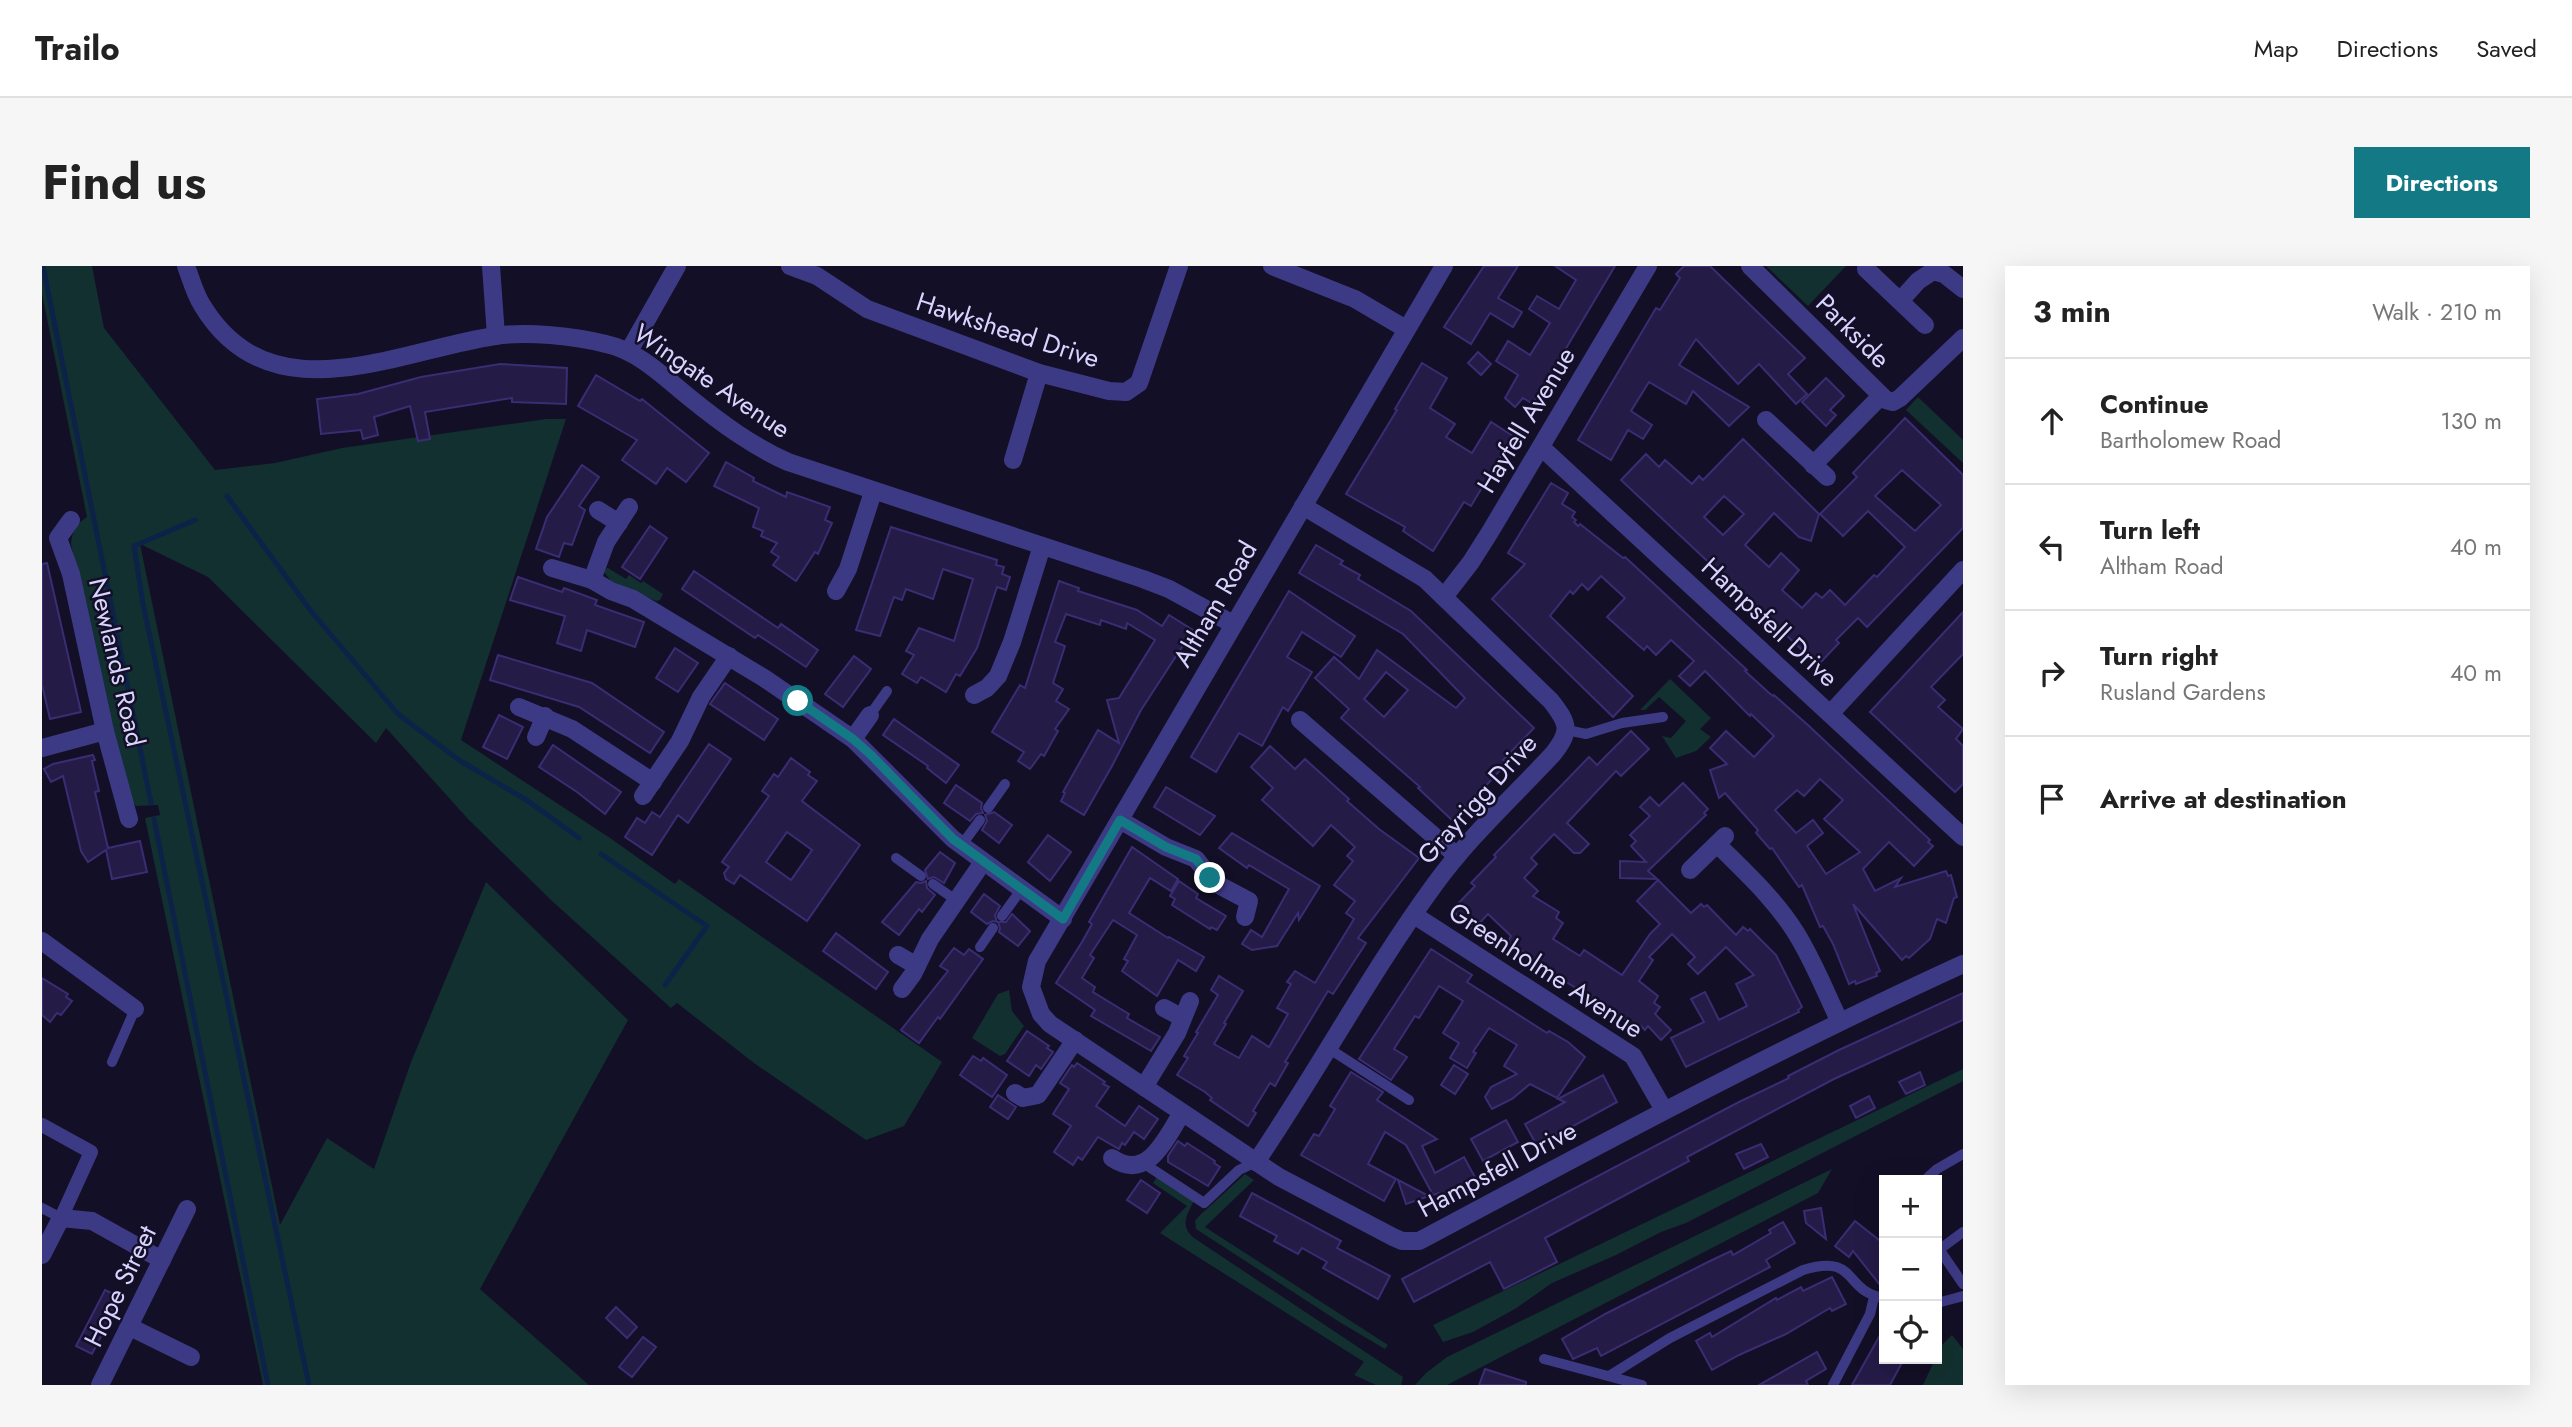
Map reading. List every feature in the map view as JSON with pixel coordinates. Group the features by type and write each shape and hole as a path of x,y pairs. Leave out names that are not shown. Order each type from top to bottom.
{"street":[{"name":"Wingate Avenue","path":"186,266 202,305 222,331 248,352 280,366 311,371 338,370 496,336 519,335 608,344 629,351 758,449 873,492 1168,589 1233,624"},
{"path":"491,266 496,336"},
{"path":"629,351 677,266"},
{"name":"Hawkshead Drive","path":"790,266 817,276 867,309 1039,373 1108,391 1126,392 1139,383 1180,266"},
{"path":"1272,266 1355,299 1406,329"},
{"name":"Altham Road","path":"1034,971 1037,961 1444,266"},
{"name":"Hayfell Avenue","path":"1444,597 1484,542 1648,266"},
{"name":"Parkside","path":"1750,266 1881,396 1813,464"},
{"path":"1866,269 1925,325"},
{"path":"1900,301 1918,281 1933,271 1944,274 1963,289"},
{"path":"1881,396 1892,402 1900,398 1963,338"},
{"path":"1013,460 1039,373"},
{"path":"1766,420 1827,477"},
{"name":"Hampsfell Drive","path":"1541,447 1961,831"},
{"path":"836,591 848,569 873,492"},
{"name":"Grayrigg Drive","path":"1256,1162 1414,915 1457,856 1553,754 1567,730 1563,716 1551,701 1426,579 1303,506"},
{"path":"592,580 601,552 629,508"},
{"path":"598,510 618,523"},
{"name":"Newlands Road","path":"71,520 58,538 71,574 105,732 129,819"},
{"path":"974,695 987,688 998,676 1042,546"},
{"path":"552,568 592,580 652,609 729,656 853,739 961,846 1063,919"},
{"path":"1830,714 1963,570"},
{"path":"519,706 572,729 648,789 680,741 701,697 729,656"},
{"path":"536,737 545,716"},
{"path":"853,739 870,716"},
{"path":"1300,720 1457,856"},
{"path":"42,748 105,732"},
{"path":"1120,820 1166,847 1196,859 1215,883 1252,902"},
{"path":"1690,870 1721,840 1792,927 1839,1020"},
{"path":"902,989 930,939 983,862"},
{"name":"Greenholme Avenue","path":"1414,915 1633,1056 1664,1110"},
{"path":"42,941 135,1009"},
{"path":"898,955 917,966"},
{"name":"Hampsfell Drive","path":"1034,971 1031,987 1041,1014 1075,1040 1279,1177 1393,1237 1411,1242 1419,1241 1839,1020 1963,964"},
{"path":"1144,1087 1177,1033 1185,1009 1164,1008"},
{"path":"1015,1093 1023,1098 1038,1095 1075,1040"},
{"path":"1112,1158 1132,1167 1143,1163 1155,1153 1182,1113"},
{"path":"42,1125 91,1152 42,1255"},
{"name":"Hope Street","path":"100,1385 187,1209"},
{"path":"61,1218 93,1221 162,1260"},
{"path":"130,1327 191,1357"}],"lane":[{"path":"870,716 887,691"},
{"path":"1567,730 1586,734 1622,723 1663,717"},
{"path":"988,808 1005,785"},
{"path":"961,846 980,820"},
{"path":"896,858 921,876"},
{"path":"933,884 957,901"},
{"path":"1002,916 1021,890"},
{"path":"980,947 993,928"},
{"path":"112,1062 135,1009"},
{"path":"1328,1048 1409,1100"},
{"path":"1930,1175 1963,1154"},
{"path":"1143,1163 1204,1203 1239,1170 1256,1162"},
{"path":"42,1208 61,1218"},
{"path":"1942,1245 1963,1232"},
{"path":"1942,1254 1963,1284"},
{"path":"1609,1376 1670,1338 1803,1270 1819,1265 1832,1265 1843,1269 1861,1288 1879,1297 1833,1385"},
{"path":"1942,1302 1963,1296"},
{"path":"1544,1359 1642,1385"}],"green space":[{"path":"42,266 92,266 104,328 215,470 275,463 342,448 546,419 566,419 461,740 675,884 679,879 942,1062 904,1126 866,1140 754,1063 677,1003 671,1008 552,901 468,819 386,728 376,743 208,577 140,544 280,1225 327,1138 374,1169 411,1062 486,882 628,1020 480,1289 589,1385 263,1385 145,818 160,815 158,805 136,806 131,800 109,717 71,544 75,528 87,517 42,294"},
{"path":"1766,266 1846,266 1808,306"},
{"path":"1918,397 1963,440 1963,463 1906,410"},
{"path":"608,568 626,579 629,575 641,583 643,581 663,594 660,600 656,601 611,581 604,572 604,569"},
{"path":"1670,679 1711,718 1700,729 1711,737 1696,751 1676,758 1662,736 1671,738 1686,721 1659,697 1645,710 1640,710"},
{"path":"1009,990 1012,1011 1024,1026 1005,1054 1000,1056 972,1038 998,994"},
{"path":"1963,1069 1963,1081 1686,1223 1552,1283 1515,1309 1473,1332 1443,1342 1433,1325"},
{"path":"1832,1169 1818,1193 1447,1385 1415,1385 1447,1357"},
{"path":"1245,1174 1254,1180 1205,1227 1388,1345 1385,1349 1196,1229 1195,1221 1198,1217"},
{"path":"1157,1177 1194,1201 1186,1225 1194,1238 1403,1377 1401,1385 1376,1385 1354,1375 1364,1362 1160,1233 1187,1206 1153,1183"},
{"path":"1952,1335 1963,1349 1963,1385 1923,1385 1933,1364 1942,1364 1942,1345"}],"building":[{"path":"1484,266 1518,266 1498,298 1522,312 1513,327 1490,313 1471,344 1444,327"},
{"path":"1555,266 1615,266 1533,404 1523,398 1515,407 1505,398 1518,375 1496,361 1508,341 1530,355 1550,323 1529,309 1537,296 1559,309 1576,280"},
{"path":"1684,266 1710,266 1805,358 1788,374 1807,394 1796,404 1759,364 1738,384 1696,339 1679,365 1749,407 1729,426 1693,391 1686,404 1649,382 1631,411 1652,425 1643,439 1628,430 1611,460 1578,440 1656,308 1660,310 1680,278 1676,274"},
{"path":"1478,352 1491,364 1481,375 1468,363"},
{"path":"1422,363 1447,378 1430,408 1455,424 1446,437 1472,453 1491,422 1513,436 1471,506 1464,502 1433,551 1403,531 1405,527 1346,494"},
{"path":"500,364 567,368 566,404 512,402 512,398 425,412 430,439 418,441 410,406 374,417 378,435 363,439 361,430 321,434 317,399 358,394 421,377"},
{"path":"596,375 640,401 642,399 709,453 686,482 667,468 656,484 622,460 637,440 578,406"},
{"path":"1826,378 1844,396 1830,410 1836,415 1826,426 1802,402"},
{"path":"1905,418 1963,475 1963,528 1867,627 1858,618 1836,640 1839,643 1818,665 1621,480 1646,454 1659,467 1665,460 1692,484 1699,476 1703,480 1743,439 1819,514 1811,541 1799,537 1774,513 1745,545 1769,567 1781,553 1799,570 1782,590 1802,608 1816,593 1822,598 1830,590 1845,605 1874,575 1877,577 1905,547 1868,511 1843,536 1820,514 1857,477 1853,473","holes":["1902,470 1941,505 1915,531 1875,496","1724,496 1744,514 1723,535 1704,517"]},
{"path":"726,462 754,478 753,481 786,497 787,492 830,507 825,520 832,523 818,554 815,552 796,581 773,565 779,557 771,552 777,543 761,536 763,531 753,527 759,508 714,486"},
{"path":"582,465 599,477 579,506 585,510 572,545 564,543 559,557 536,549 547,517"},
{"path":"1551,483 1568,493 1562,504 1575,512 1572,517 1578,526 1580,524 1625,557 1930,840 1928,842 1933,846 1914,866 1889,842 1863,869 1875,891 1901,878 1895,887 1946,871 1948,876 1951,875 1957,897 1954,898 1946,923 1937,919 1930,939 1909,958 1906,956 1902,960 1853,904 1880,971 1876,973 1877,976 1849,984 1833,944 1823,926 1820,927 1802,885 1799,887 1772,848 1756,833 1758,830 1725,793 1719,798 1710,770 1727,764 1710,748 1726,731 1754,757 1774,736 1705,671 1690,686 1679,676 1694,661 1671,640 1656,655 1647,646 1644,650 1607,617 1625,598 1601,576 1588,590 1582,584 1573,594 1570,591 1550,616 1633,696 1613,717 1492,599 1525,564 1508,553","holes":["1820,779 1843,800 1824,819 1860,852 1826,874 1807,846 1823,833 1813,820 1796,833 1775,810 1797,790 1804,796"]},
{"path":"650,526 667,538 640,579 622,567"},
{"path":"891,527 997,560 996,565 1004,567 1002,574 1010,577 1006,590 997,587 977,648 960,676 956,674 946,692 921,677 917,683 902,674 914,655 906,651 919,628 954,641 973,579 943,569 933,599 906,589 902,600 894,597 880,636 856,630"},
{"path":"1316,545 1343,561 1340,564 1360,575 1358,579 1411,611 1534,728 1503,760 1507,763 1453,821 1418,788 1420,787 1341,718 1349,709 1315,678 1334,657 1359,679 1377,650 1456,708 1465,698 1403,634 1299,573","holes":["1386,672 1408,690 1384,717 1364,699"]},
{"path":"47,563 81,712 50,719 42,685 42,564"},
{"path":"694,571 778,628 781,624 818,650 806,667 758,635 755,638 682,589"},
{"path":"518,577 562,592 564,588 597,600 595,605 644,622 635,647 587,630 581,651 557,643 565,616 510,600"},
{"path":"1059,581 1079,588 1078,591 1137,610 1162,626 1169,615 1193,630 1141,710 1084,815 1061,801 1065,793 1063,792 1098,730 1119,743 1107,700 1119,698 1155,640 1127,623 1126,629 1101,620 1100,625 1066,614 1055,642 1065,646 1053,683 1063,689 1056,701 1069,709 1055,729 1058,731 1044,756 1041,754 1030,769 1018,761 1024,752 992,732 1020,685 1025,688"},
{"path":"1289,591 1355,636 1341,657 1302,632 1287,657 1312,672 1288,711 1283,707 1262,746 1239,733 1216,772 1191,757"},
{"path":"1963,612 1963,654 1931,687 1945,700 1938,707 1963,729 1956,739 1963,746 1963,784 1955,792 1870,712"},
{"path":"675,648 698,663 678,692 656,678"},
{"path":"498,655 592,683 664,732 650,753 579,707 490,680"},
{"path":"854,656 871,669 843,707 825,694"},
{"path":"725,683 778,719 764,740 710,704"},
{"path":"499,715 523,727 507,759 483,747"},
{"path":"894,719 959,765 946,783 927,768 928,766 883,735"},
{"path":"1631,731 1649,749 1621,776 1616,771 1567,823 1589,844 1580,853 1574,853 1554,834 1531,858 1537,864 1524,878 1538,891 1533,896 1559,912 1556,918 1563,923 1553,939 1580,956 1584,950 1622,975 1660,924 1637,901 1658,880 1691,913 1701,904 1704,907 1707,905 1736,935 1743,927 1748,931 1750,929 1776,955 1802,1007 1799,1012 1686,1067 1671,1038 1704,1022 1691,999 1705,992 1719,1020 1747,1006 1736,984 1754,975 1726,947 1698,974 1688,964 1695,957 1672,934 1649,957 1653,960 1639,981 1658,996 1654,1003 1660,1007 1655,1014 1671,1030 1661,1040 1648,1026 1645,1030 1641,1026 1639,1028 1508,942 1511,936 1488,914 1473,930 1452,910 1475,886 1471,883 1496,857 1494,855 1589,757 1597,765"},
{"path":"709,744 731,759 688,823 678,815 652,855 625,837 637,818 645,823 652,812 660,817"},
{"path":"553,745 621,792 605,814 539,767"},
{"path":"1270,746 1295,769 1305,759 1379,829 1419,858 1358,938 1366,943 1333,994 1328,991 1285,1062 1288,1063 1275,1086 1270,1083 1253,1111 1256,1113 1248,1126 1210,1100 1212,1098 1205,1092 1177,1075 1188,1058 1184,1056 1198,1033 1196,1032 1218,995 1211,990 1219,976 1243,991 1214,1044 1239,1058 1252,1036 1269,1047 1288,1014 1277,1008 1291,984 1287,982 1295,971 1315,983 1354,919 1346,913 1355,901 1334,885 1353,861 1347,856 1355,847 1331,825 1313,846 1262,800 1273,788 1251,767"},
{"path":"93,755 99,791 95,792 108,848 140,841 147,872 112,879 106,850 88,862 81,851 63,776 51,782 44,769 53,764"},
{"path":"791,758 810,772 808,775 817,781 802,801 860,845 807,921 740,875 734,884 726,879 724,873 729,867 722,862 769,796 762,791 774,774 778,777","holes":["787,832 812,850 791,880 766,862"]},
{"path":"1683,783 1708,809 1704,813 1706,815 1648,871 1657,879 1620,878 1620,861 1646,862 1631,846 1636,841 1630,835 1650,816 1640,807 1650,797 1659,806"},
{"path":"956,785 982,803 983,813 976,814 970,821 944,803"},
{"path":"1166,787 1215,816 1200,835 1154,807"},
{"path":"994,812 1012,825 999,843 982,830 987,821 985,815"},
{"path":"1232,833 1320,886 1299,920 1298,913 1277,946 1252,950 1242,944 1251,930 1262,937 1289,889 1249,865 1247,868 1219,848"},
{"path":"1048,835 1071,852 1050,881 1028,862"},
{"path":"1132,847 1178,879 1171,891 1150,878 1129,913 1204,957 1196,971 1178,960 1157,996 1122,971 1128,961 1124,959 1137,935 1113,920 1090,955 1094,958 1082,978 1095,987 1093,992 1129,1014 1127,1018 1160,1037 1151,1051 1091,1016 1095,1010 1056,983 1082,942 1092,924 1089,922"},
{"path":"940,852 955,863 944,883 934,877 928,879 925,870"},
{"path":"926,881 927,888 935,895 922,912 919,909 899,935 882,922 916,882"},
{"path":"1179,881 1198,894 1196,898 1226,916 1217,930 1211,927 1210,929 1172,905 1175,899 1170,896"},
{"path":"984,894 1000,906 995,915 997,922 987,924 971,912"},
{"path":"1012,914 1030,931 1018,946 999,932 998,922 1006,922"},
{"path":"836,933 888,972 876,989 823,951"},
{"path":"954,948 964,955 969,949 983,959 940,1019 938,1017 919,1043 901,1030 948,971 940,966"},
{"path":"1431,949 1472,975 1467,982 1547,1033 1549,1031 1568,1042 1585,1057 1557,1098 1530,1084 1512,1099 1492,1109 1485,1097 1491,1087 1517,1074 1504,1066 1517,1045 1489,1028 1473,1052 1476,1053 1467,1068 1450,1058 1459,1043 1443,1033 1463,1001 1439,986 1419,1018 1415,1016 1394,1049 1407,1057 1391,1080 1359,1059"},
{"path":"42,978 68,994 66,997 72,1001 61,1015 57,1013 50,1022 42,1015"},
{"path":"1963,993 1963,1020 1834,1079 1687,1157 1689,1161 1545,1238 1557,1262 1504,1289 1490,1262 1414,1302 1402,1279 1839,1050"},
{"path":"1027,1031 1049,1046 1047,1048 1053,1052 1041,1069 1036,1065 1029,1076 1007,1061"},
{"path":"973,1056 981,1061 983,1058 1007,1075 992,1097 960,1075"},
{"path":"1077,1063 1109,1087 1096,1106 1125,1126 1139,1106 1158,1119 1144,1139 1134,1132 1119,1149 1098,1137 1082,1160 1078,1157 1073,1165 1054,1152 1071,1126 1053,1114 1069,1089 1060,1083 1072,1065 1074,1067"},
{"path":"1454,1065 1468,1074 1455,1094 1441,1085"},
{"path":"1351,1072 1383,1092 1377,1100 1437,1139 1422,1146 1435,1173 1464,1157 1476,1179 1441,1197 1439,1193 1433,1195 1406,1145 1385,1132 1368,1164 1396,1179 1384,1201 1301,1155 1314,1134 1319,1136 1335,1109 1330,1106"},
{"path":"1920,1072 1925,1085 1906,1094 1899,1082"},
{"path":"1603,1075 1617,1102 1537,1146 1525,1124 1565,1102 1558,1099"},
{"path":"998,1095 1016,1107 1008,1119 990,1107"},
{"path":"1869,1096 1875,1108 1856,1118 1850,1106"},
{"path":"1506,1120 1518,1142 1483,1161 1471,1139"},
{"path":"1178,1141 1185,1146 1187,1143 1220,1167 1208,1186 1168,1162 1168,1156"},
{"path":"1761,1144 1768,1157 1744,1169 1736,1154"},
{"path":"1141,1180 1160,1193 1147,1213 1127,1200"},
{"path":"1398,1180 1429,1196 1406,1204"},
{"path":"1252,1193 1341,1241 1337,1248 1390,1276 1378,1299 1323,1268 1327,1262 1302,1248 1298,1254 1274,1241 1277,1236 1240,1216"},
{"path":"1821,1208 1826,1239 1806,1223 1804,1211"},
{"path":"1855,1221 1879,1240 1879,1284 1853,1251 1849,1257 1835,1246"},
{"path":"1783,1222 1795,1243 1766,1260 1770,1267 1601,1356 1597,1348 1573,1359 1562,1339 1710,1261 1731,1251 1733,1255 1771,1233 1769,1230"},
{"path":"1832,1277 1846,1304 1832,1311 1830,1308 1786,1334 1712,1370 1696,1341 1710,1333 1712,1337 1776,1298 1777,1300 1801,1287 1803,1291"},
{"path":"105,1290 121,1298 92,1354 76,1346"},
{"path":"616,1307 637,1327 627,1338 606,1318"},
{"path":"643,1337 656,1347 632,1377 619,1367"},
{"path":"1879,1337 1879,1364 1901,1364 1890,1385 1852,1385"},
{"path":"1817,1352 1826,1369 1806,1381 1808,1385 1759,1385"},
{"path":"1485,1369 1526,1382 1526,1385 1479,1385"}],"waterway":[{"path":"43,266 151,803"},
{"path":"227,496 311,611 398,714 459,760 528,801 579,838"},
{"path":"195,520 134,546 143,604 309,1385"},
{"path":"154,819 268,1385"},
{"path":"601,854 707,926 665,985"}],"route":[{"path":"798,701 853,739 871,755 953,839 1063,919 1120,820 1154,841 1196,859 1210,878"}]}
